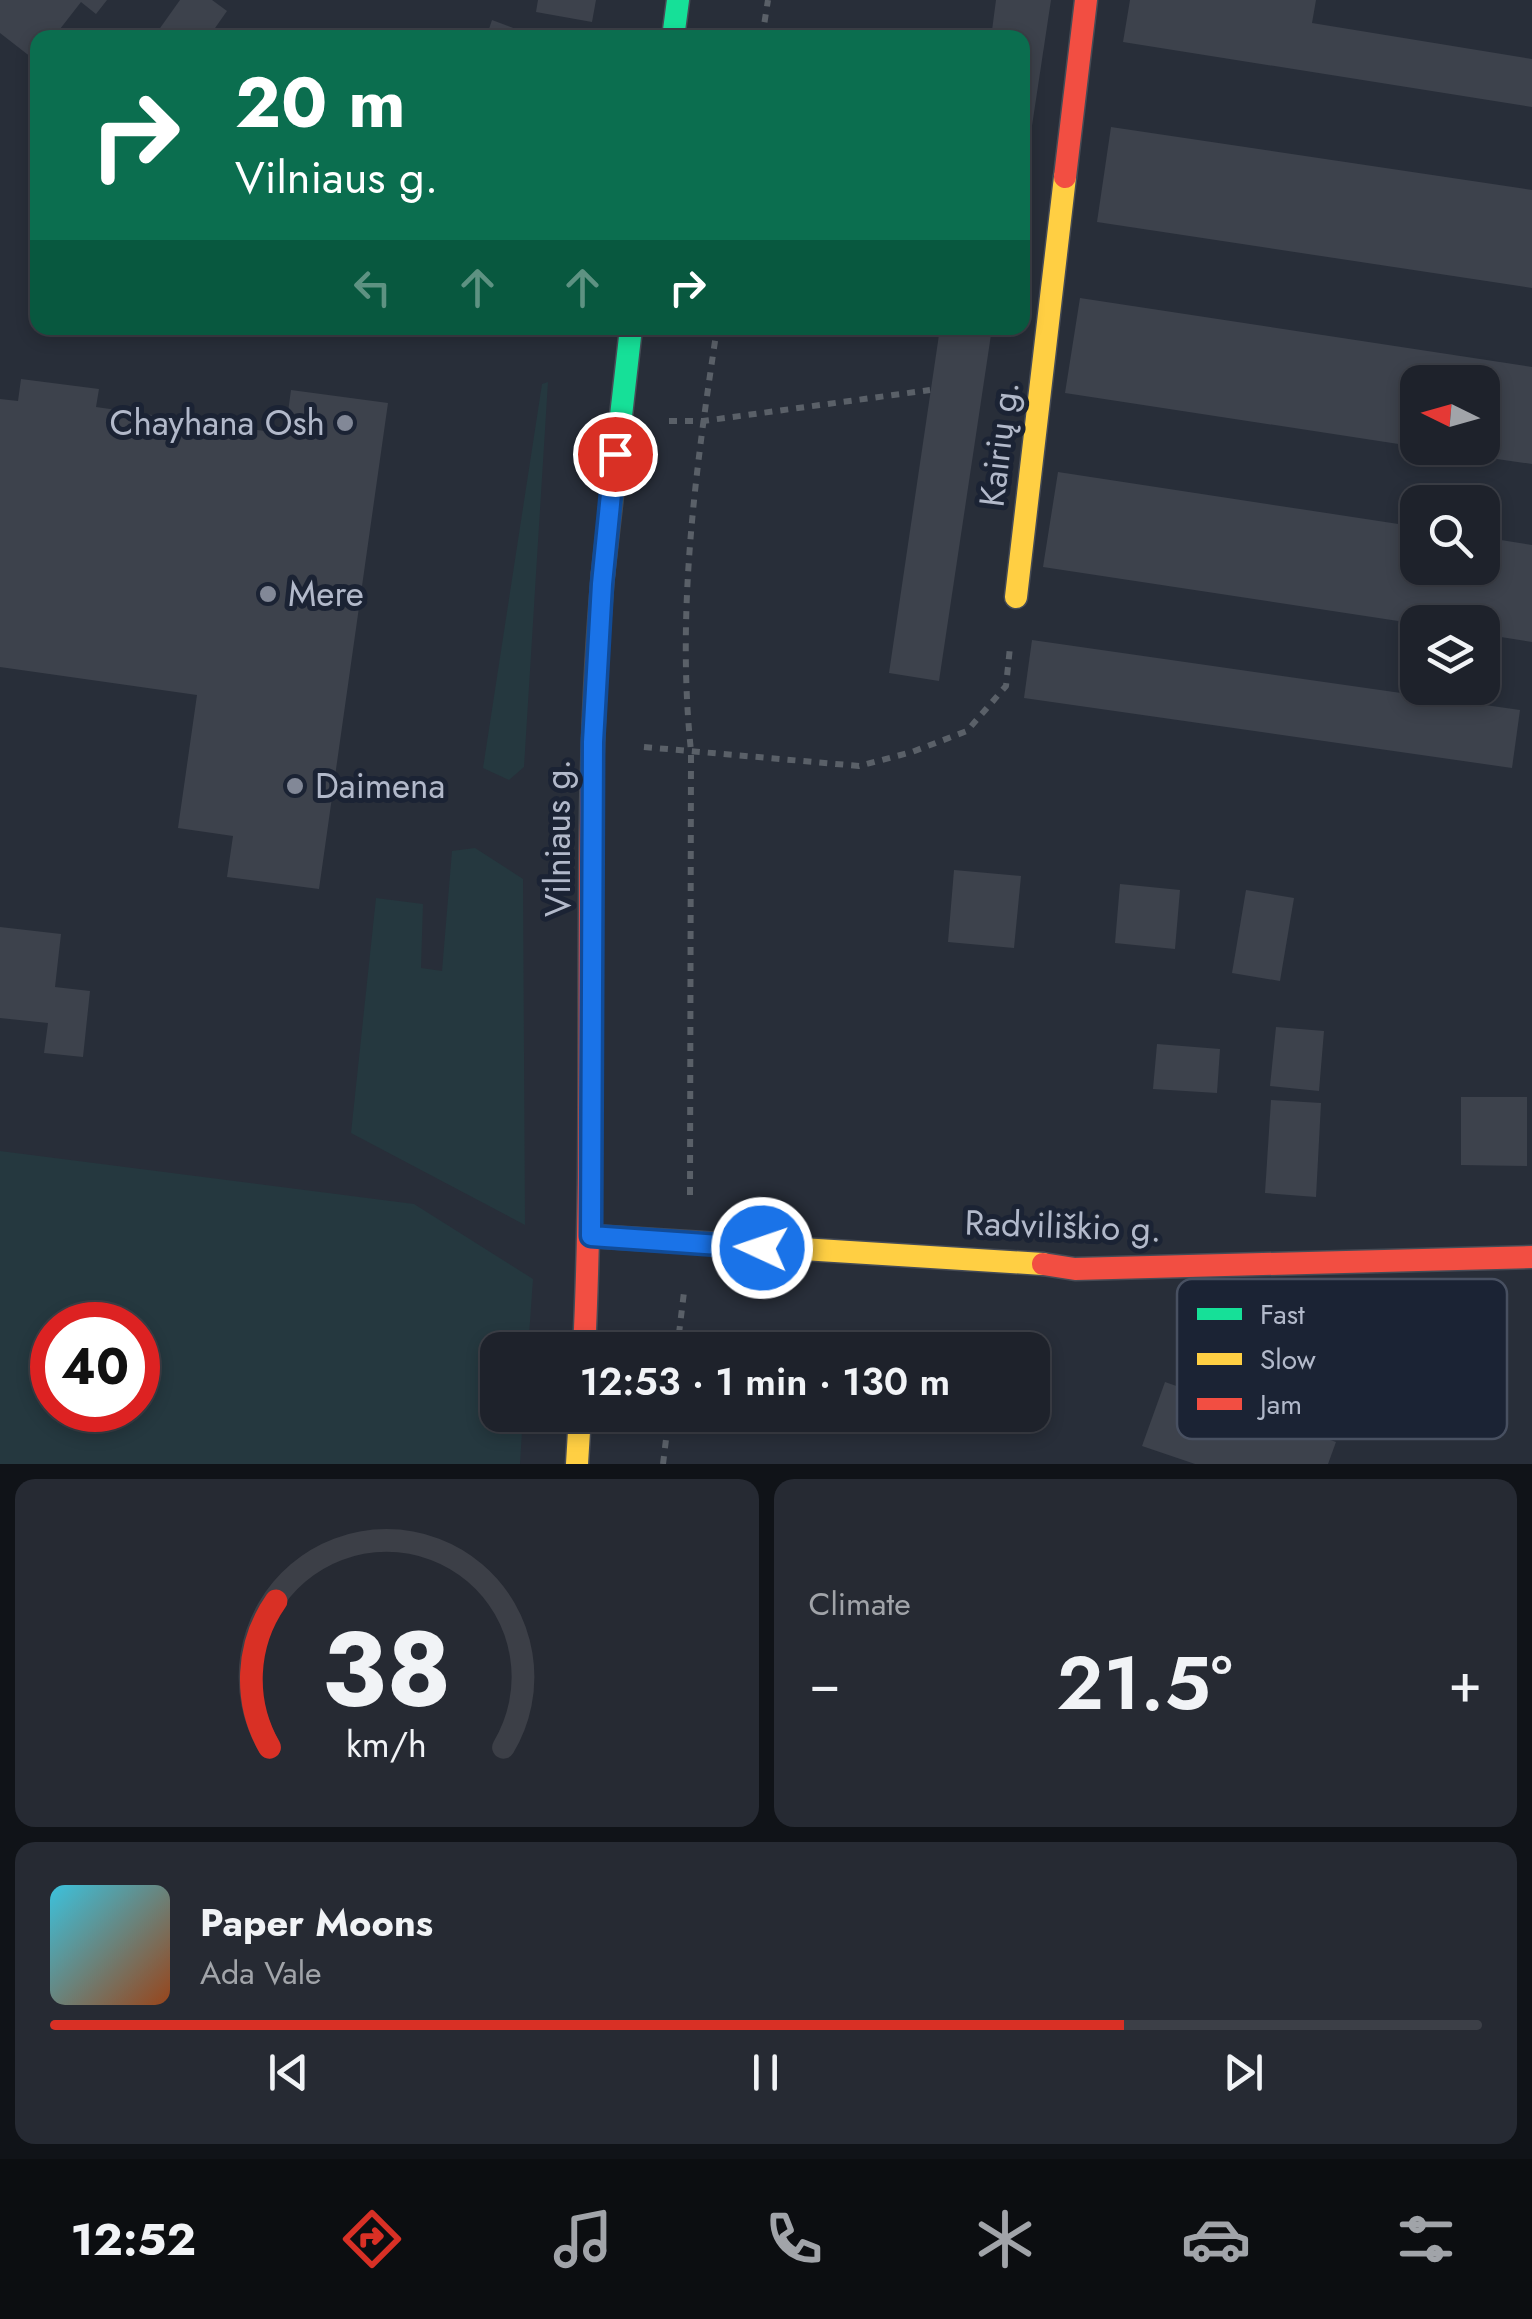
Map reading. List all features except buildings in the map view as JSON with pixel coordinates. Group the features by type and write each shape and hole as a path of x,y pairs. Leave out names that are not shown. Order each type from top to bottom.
{"main road":[{"path":"674,30 678,0"},
{"name":"Kairių g.","path":"1016,597 1086,0"},
{"name":"Vilniaus g.","path":"585,1332 591,1236 593,742 602,584 630,335"},
{"name":"Radviliškio g.","path":"591,1236 1013,1260 1075,1269 1532,1257"},
{"path":"577,1464 579,1432"}],"path":[{"path":"763,30 768,0"},
{"path":"679,1332 690,1244 691,750 684,683 696,470 716,335"},
{"path":"618,421 703,422 930,390"},
{"path":"593,742 859,766 912,752 967,731 1006,686 1016,597"},
{"path":"663,1464 667,1432"}],"shaded area":[{"path":"548,382 524,767 509,780 483,768 542,384"},
{"path":"475,848 523,879 525,1225 351,1133 376,898 423,904 421,968 442,971 452,851"},
{"path":"0,1151 414,1204 533,1279 529,1332 480,1332 480,1432 522,1432 520,1464 0,1464"}],"traffic: fast":[{"path":"674,30 678,0"},
{"path":"603,574 630,335"}],"traffic: slow":[{"path":"1016,597 1065,177"},
{"path":"591,1236 1043,1264"},
{"path":"577,1464 579,1432"}],"traffic: jam":[{"path":"1065,177 1086,0"},
{"path":"585,1332 592,768 603,574"},
{"path":"1043,1264 1075,1269 1532,1257"}],"place":[{"name":"Chayhana Osh","path":"345,423"},
{"name":"Mere","path":"268,594"},
{"name":"Daimena","path":"295,786"}],"route":[{"path":"615,454 602,584 593,742 591,1236 762,1248"}]}
